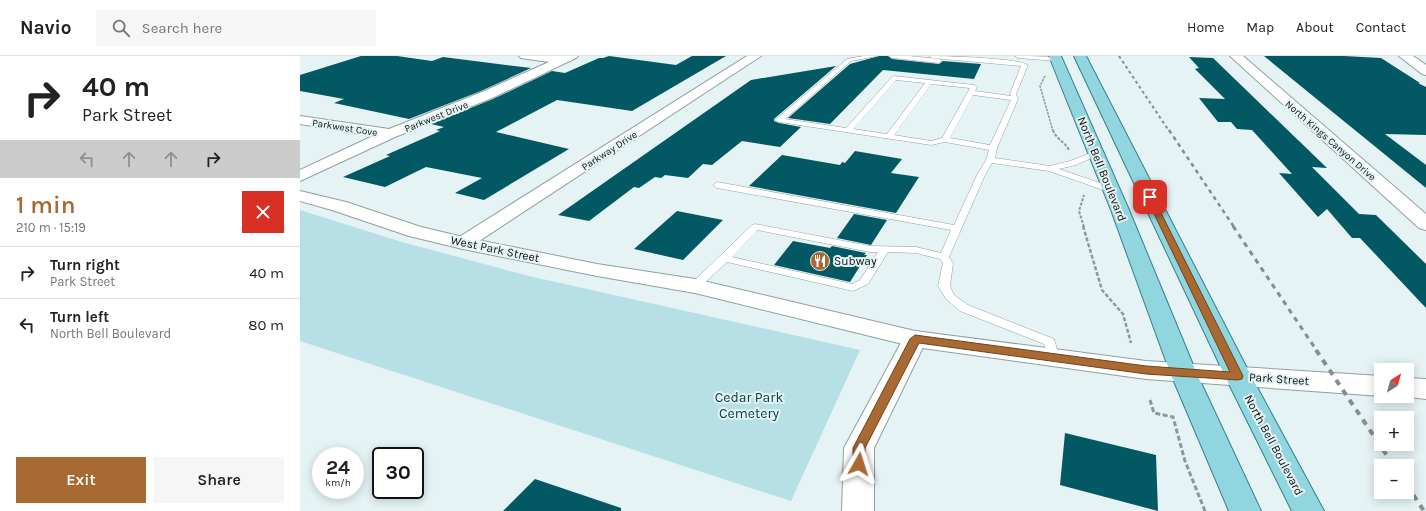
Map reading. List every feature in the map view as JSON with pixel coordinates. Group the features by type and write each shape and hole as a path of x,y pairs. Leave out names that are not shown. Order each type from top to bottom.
{"main road":[{"name":"North Bell Boulevard","path":"1080,56 1238,376 1308,511"},
{"name":"North Bell Boulevard","path":"1056,58 1112,190 1183,372 1245,511"}],"street":[{"path":"525,56 567,58"},
{"name":"Parkway Drive","path":"463,243 755,56"},
{"name":"North Kings Canyon Drive","path":"1236,56 1426,224"},
{"path":"1405,56 1426,71"},
{"name":"Parkwest Drive","path":"300,176 390,134 487,95 567,58"},
{"name":"Parkwest Cove","path":"300,120 390,134"},
{"name":"West Park Street","path":"300,196 339,206 416,232 463,243 597,270 695,286 915,339"},
{"path":"858,511 859,448 915,339"},
{"name":"Park Street","path":"915,339 1053,356 1146,370 1374,386"},
{"path":"1414,389 1426,390"}],"lane":[{"path":"874,56 849,60 779,120 932,143 945,140 993,148"},
{"path":"892,56 1000,67 1023,72"},
{"path":"932,56 1021,63 1025,65 1012,94 1015,99"},
{"path":"1018,56 1056,58"},
{"path":"848,130 894,78 974,87 945,140"},
{"path":"890,136 929,82"},
{"path":"970,93 1015,99"},
{"path":"944,257 956,228 990,160 993,148 1015,99"},
{"path":"1050,168 1074,163 1096,154"},
{"path":"990,160 1050,168 1112,190"},
{"path":"718,185 956,228"},
{"path":"695,286 755,227 870,249 916,250 944,257 948,263 944,286 950,297 964,308 1050,342 1053,356"},
{"path":"724,258 853,288 864,282 885,249"}],"path":[{"path":"1039,58 1045,75 1040,86 1054,133 1067,146 1070,153"},
{"path":"1082,189 1084,199 1079,206 1078,211 1100,285 1102,290 1123,314 1131,343"},
{"path":"1150,400 1154,413 1173,417 1185,461 1205,511"}],"green space":[{"name":"Cedar Park Cemetery","path":"300,210 402,242 529,276 860,350 791,501 300,341"}],"building":[{"path":"361,56 397,56 432,61 443,57 531,68 481,91 409,119 334,103 344,99 300,91 300,75"},
{"path":"609,56 676,65 692,56 726,56 632,111 557,100 496,132 569,149 484,200 455,193 482,178 426,167 385,187 343,177 390,156 386,155 440,131 436,130 444,127 431,124 493,99 552,71 565,73 599,58"},
{"path":"879,56 888,56 892,59 939,64 943,61 981,64 974,79 883,70 830,124 788,118 850,64"},
{"path":"1264,56 1344,56 1381,58 1426,87 1426,135 1385,134 1426,165 1426,188"},
{"path":"1189,57 1213,58 1327,168 1312,167 1359,214 1376,215 1426,264 1426,308 1360,238 1352,238 1327,209 1318,217 1279,173 1292,174 1252,130 1237,129 1231,122 1218,122 1199,98 1225,99 1195,69 1199,68"},
{"path":"836,66 774,119 774,121 779,123 801,127 780,147 742,141 712,165 703,164 688,178 665,175 661,178 655,177 639,188 634,187 589,221 558,215 751,80"},
{"path":"855,151 902,159 891,173 919,177 896,213 749,186 782,155 840,165 842,162 845,163"},
{"path":"677,211 723,220 683,260 634,249"},
{"path":"854,214 887,220 871,245 837,238"},
{"name":"Subway","path":"793,241 830,248 832,246 866,253 864,255 867,255 850,282 774,265"},
{"path":"1065,433 1156,455 1158,511 1060,485"},
{"path":"535,479 621,508 621,511 503,511"}],"railway":[{"path":"1119,56 1169,131"},
{"path":"1169,130 1234,227"},
{"path":"1233,226 1317,351"},
{"path":"1316,350 1389,459"},
{"path":"1414,496 1424,511"}],"place":[{"name":"Subway","path":"820,261"}],"route":[{"path":"859,464 859,448 915,339 1053,356 1146,370 1238,376 1150,197"}]}
